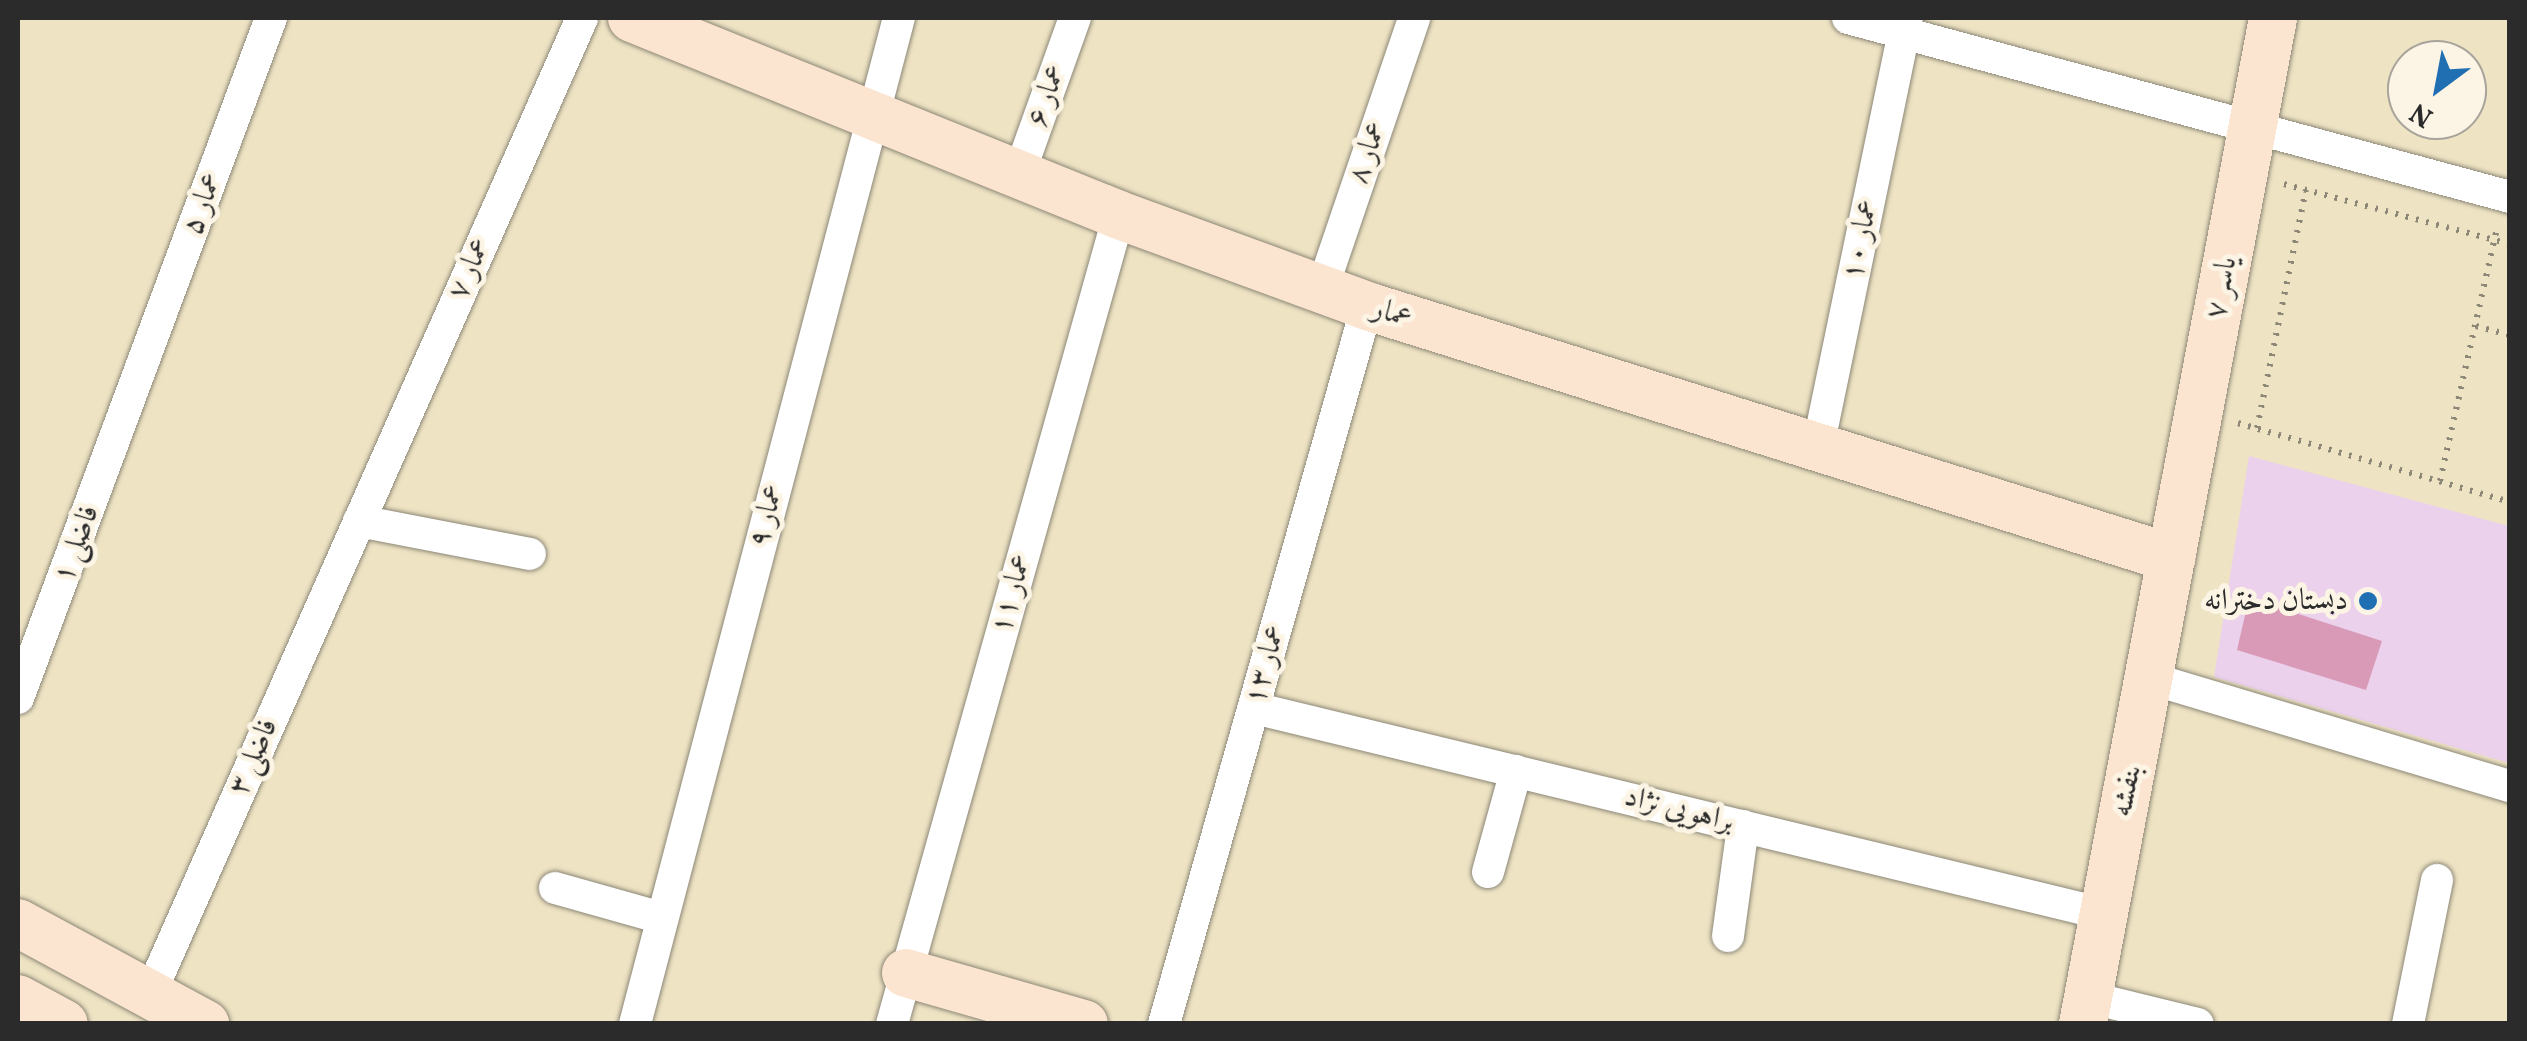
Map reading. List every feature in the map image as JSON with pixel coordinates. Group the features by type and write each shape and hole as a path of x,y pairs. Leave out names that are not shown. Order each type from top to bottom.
{"street":[{"name":"عمار ۵","path":"136,390 271,18"},
{"name":"عمار ۷","path":"359,521 582,18"},
{"name":"عمار","path":"632,18 1118,215 1322,290 2171,558"},
{"name":"عمار ۹","path":"635,1024 899,18"},
{"name":"عمار ۶","path":"1019,174 1075,18"},
{"name":"عمار ۸","path":"1322,290 1414,18"},
{"path":"1848,18 1906,25 2506,196"},
{"name":"یاسر ۷","path":"2171,558 2273,18"},
{"name":"عمار ۱۰","path":"1818,447 1906,25"},
{"name":"عمار ۱۱","path":"892,1024 1118,215"},
{"name":"عمار ۱۳","path":"1164,1024 1368,306"},
{"name":"فاضلی ۱","path":"18,698 136,390"},
{"path":"359,521 530,554"},
{"name":"فاضلی ۳","path":"150,994 359,521"},
{"name":"بنفشه","path":"2086,1010 2171,558"},
{"path":"2148,678 2510,786"},
{"name":"براهویی نژاد","path":"1254,708 2104,914"},
{"path":"1488,872 1516,771"},
{"path":"1728,936 1743,826"},
{"path":"2408,1024 2437,880"},
{"path":"555,888 662,918"},
{"path":"18,923 205,1024"},
{"path":"906,973 1084,1024"},
{"path":"18,998 64,1024"},
{"path":"2086,1010 2198,1024"}],"path":[{"path":"2244,174 2510,244"},
{"path":"2257,428 2306,190"},
{"path":"2440,481 2506,196"},
{"path":"2476,326 2510,335"},
{"path":"2199,412 2510,502"}],"shaded area":[{"name":"دبستان دخترانه","path":"2249,456 2509,526 2509,763 2214,677"}],"building":[{"path":"2249,598 2382,641 2366,690 2237,650"}],"place":[{"name":"دبستان دخترانه","path":"2368,601"}]}
